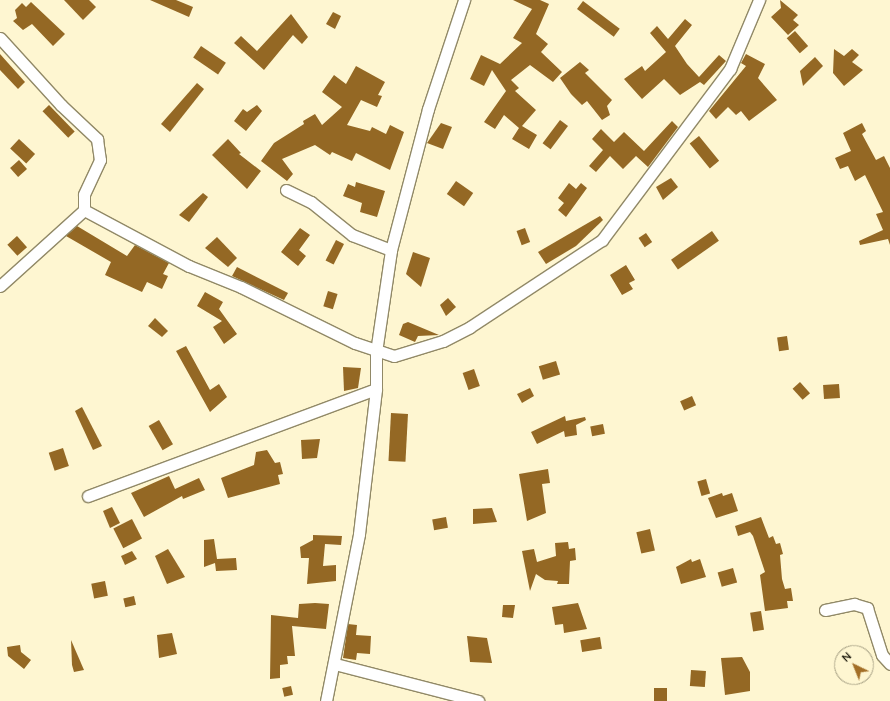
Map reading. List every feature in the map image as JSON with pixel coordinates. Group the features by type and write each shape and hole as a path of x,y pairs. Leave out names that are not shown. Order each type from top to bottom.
{"street":[{"path":"326,701 335,664 359,534 376,389 376,352 391,250 428,109 464,0"},
{"path":"84,210 189,266 241,287 376,352 402,355 443,341 562,269 602,240 730,69 759,0"},
{"path":"0,38 61,105 96,138 100,160 86,190 84,210 0,286"},
{"path":"286,190 311,202 352,235 391,250"},
{"path":"88,496 376,389"},
{"path":"825,610 854,604 867,608 882,655 890,664"},
{"path":"335,664 478,701"}],"building":[{"path":"64,0 89,0 96,7 83,20"},
{"path":"150,0 176,0 193,7 189,17"},
{"path":"513,0 540,0 549,4 536,34 548,44 541,52 562,72 553,82 530,65 511,80 519,88 515,91 536,110 522,126 537,135 529,149 512,139 519,128 504,115 495,129 484,122 506,91 492,70 484,86 470,79 481,55 500,64 522,43 513,38 532,9"},
{"path":"780,0 798,15 793,20 799,25 788,35 771,17 781,8"},
{"path":"583,1 620,29 614,37 577,9"},
{"path":"31,2 65,34 53,46 32,24 23,30 13,21 17,18 15,10 22,3 26,7"},
{"path":"333,12 341,16 335,29 326,24"},
{"path":"291,14 308,37 302,44 293,35 264,70 234,43 241,36 257,51"},
{"path":"685,19 692,25 675,46 687,64 699,77 719,55 726,61 704,85 700,82 680,95 664,79 642,99 624,79 642,66 645,71 666,52 650,33 657,26 668,39"},
{"path":"795,31 808,46 800,53 787,38"},
{"path":"201,46 226,63 218,74 193,58"},
{"path":"834,49 844,56 852,49 859,55 852,62 863,70 844,86 833,73"},
{"path":"0,54 25,82 18,89 0,70"},
{"path":"746,54 765,64 758,78 777,100 749,121 741,111 736,115 728,107 716,119 709,111 746,66 741,63"},
{"path":"815,57 823,66 803,86 800,71"},
{"path":"580,62 589,70 585,73 612,100 607,106 610,115 602,120 587,101 582,105 571,94 560,78"},
{"path":"356,66 385,82 378,95 382,96 377,107 361,100 347,125 370,131 372,127 386,134 390,125 404,132 390,170 356,153 352,161 332,152 330,155 315,145 282,159 293,174 287,181 261,161 274,143 304,124 303,121 315,114 322,125 342,107 322,92 334,75 346,84"},
{"path":"197,83 204,89 170,132 161,124"},
{"path":"49,105 75,132 68,138 43,111"},
{"path":"257,105 262,111 246,131 234,121 243,109 247,112"},
{"path":"560,120 568,126 551,149 543,143"},
{"path":"672,121 678,127 648,167 636,156 623,169 610,156 596,172 589,166 603,150 592,139 601,129 614,142 624,132 644,151"},
{"path":"441,123 452,127 443,149 427,143"},
{"path":"862,123 866,131 862,134 876,160 884,156 890,168 890,245 888,239 860,245 859,241 883,230 876,214 883,212 865,175 855,181 848,166 840,169 835,158 851,151 843,133"},
{"path":"699,136 719,161 710,168 690,144"},
{"path":"19,139 35,154 26,164 10,149"},
{"path":"228,139 241,153 239,154 261,171 247,189 212,155"},
{"path":"19,160 27,169 18,177 10,168"},
{"path":"671,178 678,187 663,200 656,187"},
{"path":"456,181 473,193 464,206 447,194"},
{"path":"356,182 385,191 377,217 360,212 362,203 343,196 348,184 355,187"},
{"path":"569,183 576,189 581,183 587,188 566,217 558,210 564,203 558,198"},
{"path":"203,193 208,197 189,222 179,215"},
{"path":"600,216 603,220 576,246 546,264 538,252"},
{"path":"77,226 127,256 135,245 169,263 163,274 168,276 162,289 147,282 142,292 105,275 111,262 66,236"},
{"path":"300,228 310,235 299,250 306,256 298,266 281,252"},
{"path":"525,228 530,242 522,245 517,231"},
{"path":"712,231 719,241 678,270 671,260"},
{"path":"646,233 652,242 645,247 639,238"},
{"path":"17,236 27,247 17,256 7,245"},
{"path":"217,237 237,258 228,267 205,248"},
{"path":"336,240 344,244 334,265 326,260"},
{"path":"413,252 430,258 421,287 406,274"},
{"path":"626,265 635,280 629,283 633,289 622,295 610,275"},
{"path":"237,267 288,293 284,300 232,276"},
{"path":"328,291 338,294 333,309 323,306"},
{"path":"205,292 223,302 219,309 237,334 224,344 213,327 222,321 197,306"},
{"path":"448,298 456,307 446,316 440,305"},
{"path":"155,318 168,331 162,337 148,326"},
{"path":"408,322 439,335 418,336 415,342 399,335 403,324"},
{"path":"787,336 789,350 779,351 777,337"},
{"path":"186,346 210,390 219,384 227,397 210,412 176,351"},
{"path":"556,361 560,374 543,380 539,366"},
{"path":"343,367 361,368 358,388 344,391"},
{"path":"474,369 480,386 469,390 463,373"},
{"path":"800,382 810,393 803,400 793,389"},
{"path":"839,384 840,398 824,399 823,385"},
{"path":"530,388 534,396 522,403 517,394"},
{"path":"692,396 696,405 684,410 680,401"},
{"path":"82,407 102,446 93,450 75,411"},
{"path":"391,413 408,414 405,462 388,461"},
{"path":"565,416 566,421 585,417 586,420 576,425 577,435 565,437 564,431 537,444 531,432"},
{"path":"159,420 173,444 163,450 149,426"},
{"path":"603,424 605,434 592,436 590,426"},
{"path":"320,439 317,458 302,459 301,440"},
{"path":"63,448 69,466 55,471 49,453"},
{"path":"267,450 275,463 280,462 283,474 278,475 280,484 228,498 221,478 254,465 256,452"},
{"path":"548,469 550,483 542,484 546,513 527,521 519,474"},
{"path":"169,476 175,489 199,478 205,490 183,499 182,496 144,517 131,493"},
{"path":"706,479 710,493 701,496 697,481"},
{"path":"722,493 723,496 732,493 738,511 716,518 708,498"},
{"path":"112,507 120,523 110,528 103,511"},
{"path":"492,508 497,522 473,524 473,509"},
{"path":"446,517 448,528 434,530 432,519"},
{"path":"761,517 769,538 773,536 776,544 780,543 783,554 780,555 782,579 785,589 791,588 793,601 787,601 788,608 765,611 760,575 765,572 753,536 750,532 738,536 735,526"},
{"path":"132,519 142,539 123,548 113,529"},
{"path":"650,529 655,550 641,554 636,532"},
{"path":"313,535 342,536 341,545 325,544 323,566 336,565 336,581 307,584 309,558 301,558 300,547 313,540"},
{"path":"214,539 217,559 236,558 237,570 216,571 215,563 204,567 204,540"},
{"path":"568,542 569,549 575,548 576,560 570,561 569,584 557,584 558,581 545,580 536,574 530,591 522,551 534,549 537,562 556,556 555,543"},
{"path":"168,549 185,577 167,584 155,556"},
{"path":"132,551 137,559 125,565 121,556"},
{"path":"691,559 692,562 700,559 706,577 681,584 676,567"},
{"path":"733,568 737,582 722,587 718,572"},
{"path":"105,581 108,596 94,598 91,584"},
{"path":"134,596 136,605 125,607 123,598"},
{"path":"578,603 587,629 564,633 563,624 555,625 552,607"},
{"path":"299,604 329,604 326,629 292,626 295,656 287,656 288,664 280,665 280,678 270,679 271,615 298,618"},
{"path":"503,605 515,605 513,618 502,617"},
{"path":"761,611 764,630 753,631 750,613"},
{"path":"348,624 357,625 356,635 371,636 370,654 357,653 356,660 343,658"},
{"path":"172,633 177,654 159,658 157,635"},
{"path":"467,636 487,638 492,663 470,662"},
{"path":"600,637 602,649 582,652 580,640"},
{"path":"71,640 84,670 74,672 72,665"},
{"path":"20,645 21,652 31,660 24,669 8,656 7,647"},
{"path":"742,657 750,672 750,691 725,695 721,658"},
{"path":"691,670 706,671 705,687 690,686"},
{"path":"291,686 293,695 284,697 282,688"},
{"path":"654,688 667,688 667,701 654,701"}]}
